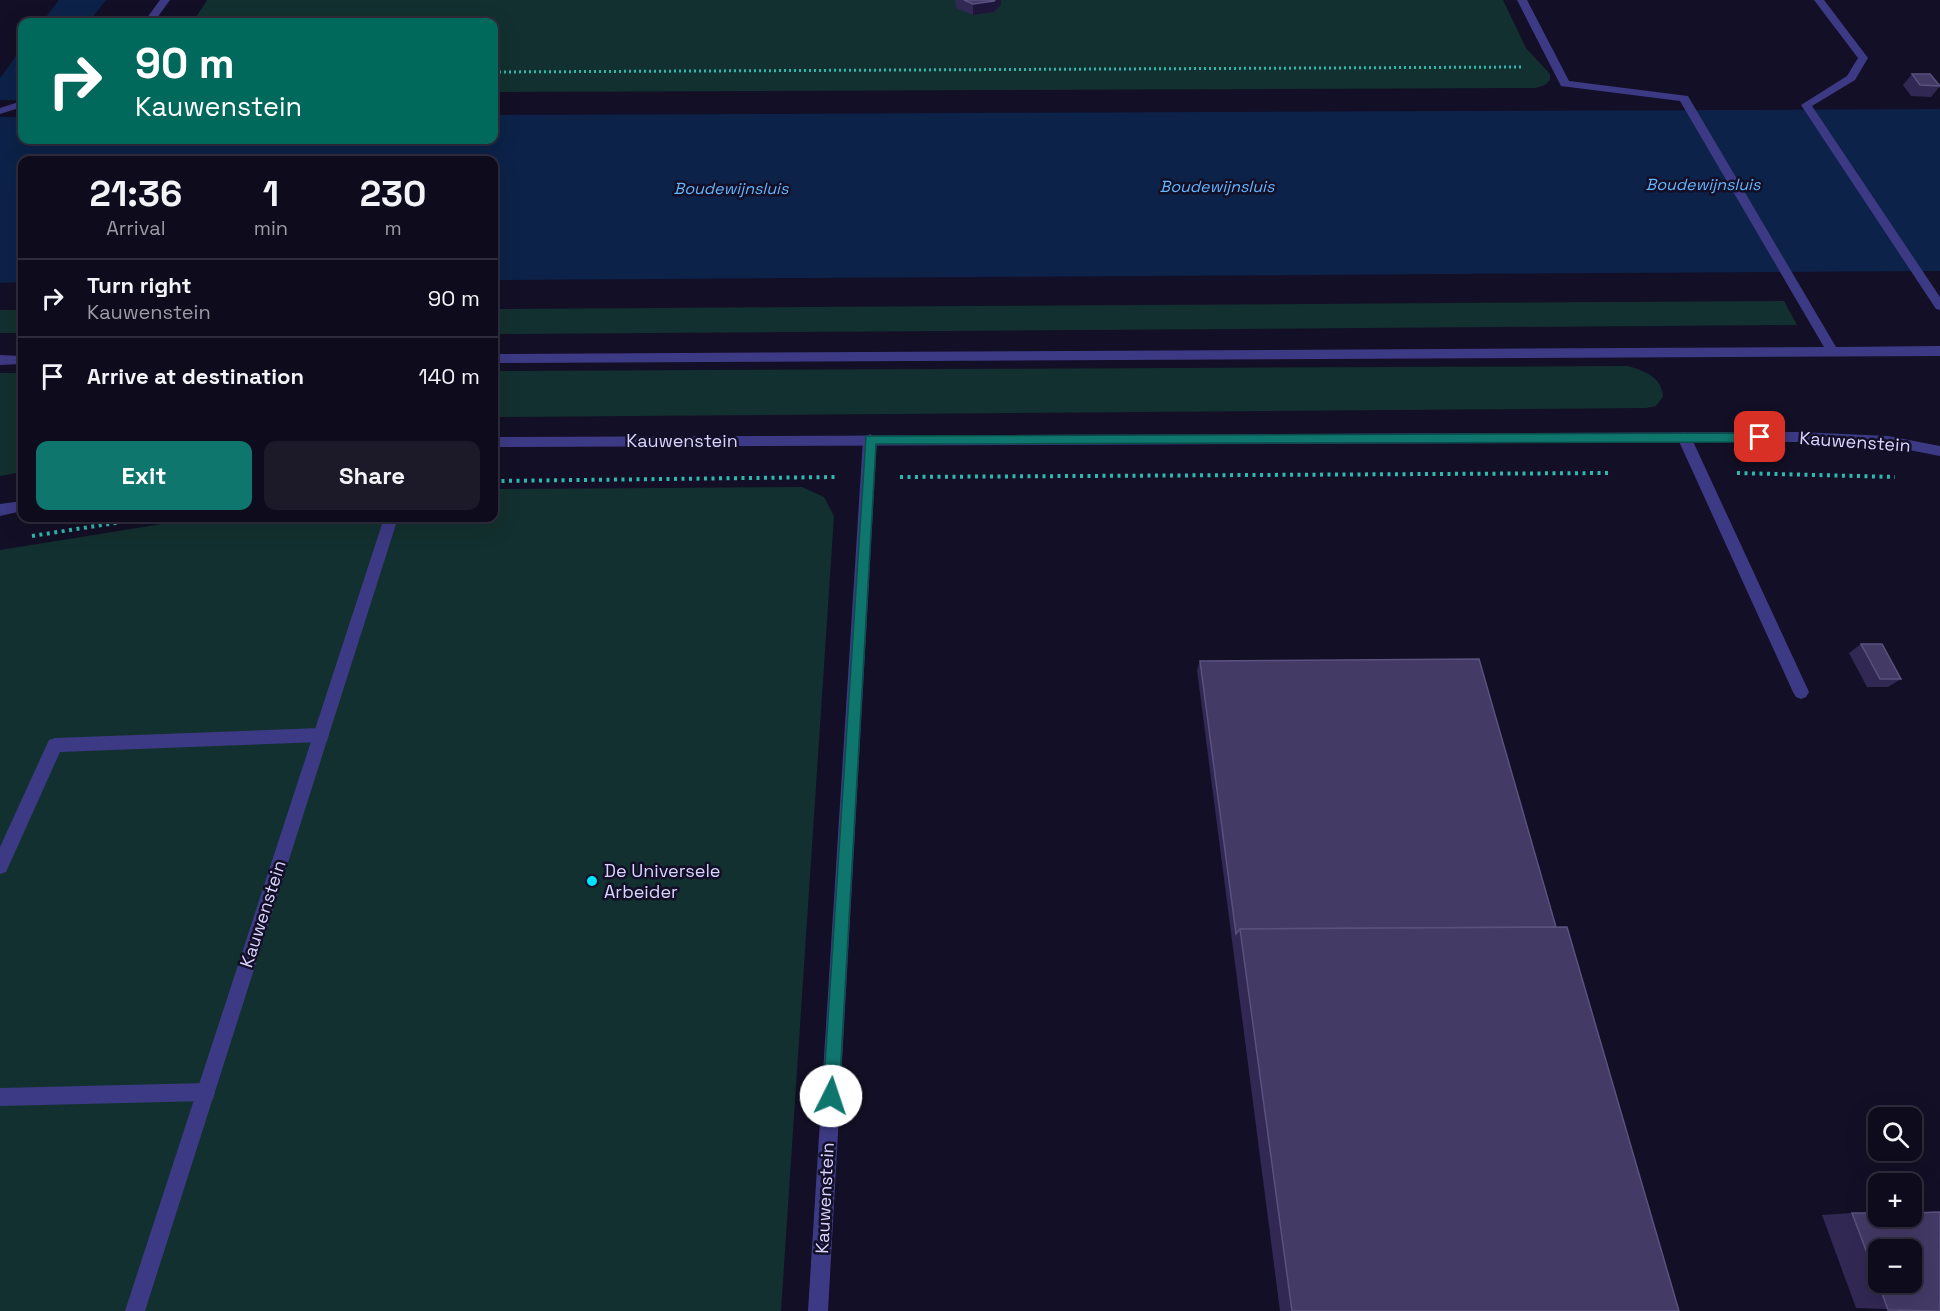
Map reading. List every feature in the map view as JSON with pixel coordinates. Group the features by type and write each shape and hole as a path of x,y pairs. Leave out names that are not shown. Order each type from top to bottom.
{"street":[{"path":"152,18 165,0"},
{"path":"1522,0 1565,84 1684,98 1833,352"},
{"path":"1819,0 1863,58 1851,78 1806,105 1940,306"},
{"path":"0,111 18,105"},
{"path":"498,358 1940,351"},
{"path":"0,360 18,360"},
{"path":"1684,437 1801,692"},
{"name":"Kauwenstein","path":"498,442 870,439 1849,438 1888,441 1940,451"},
{"name":"Kauwenstein","path":"818,1311 870,439"},
{"path":"0,510 18,507"},
{"name":"Kauwenstein","path":"135,1311 390,522"},
{"path":"0,866 55,745 321,735"},
{"path":"0,1097 206,1092"}],"path":[{"path":"498,72 1557,67"},
{"path":"498,482 1617,472"},
{"path":"1700,472 1905,478"},
{"path":"23,538 122,522"}],"green space":[{"path":"207,0 1503,0 1526,48 1550,74 1550,80 1545,85 1536,88 498,92 498,18 196,18"},
{"path":"1784,301 1797,325 498,334 498,309"},
{"path":"0,310 18,310 18,333 0,333"},
{"path":"1628,366 1652,376 1660,384 1663,397 1656,406 1646,408 498,417 498,371"},
{"path":"0,373 18,373 18,473 0,476"},
{"path":"802,487 824,497 834,516 781,1311 0,1311 0,550 174,522 498,522 498,489"}],"water":[{"path":"59,0 106,0 92,18 45,18"},
{"path":"18,53 18,100 0,100 0,78"},
{"name":"Boudewijnsluis","path":"1940,109 1940,271 498,280 498,156 18,156 18,282 0,283 0,117 18,117 18,144 498,144 498,115"}],"building":[{"path":"964,0 995,0 973,4"},
{"path":"1912,74 1930,74 1940,86 1920,85"},
{"path":"1861,644 1882,644 1901,679 1880,679"},
{"path":"1479,659 1556,927 1240,929 1236,934 1200,661"},
{"path":"1567,927 1679,1311 1292,1311 1240,929"},
{"path":"1940,1212 1940,1311 1888,1310 1882,1293 1922,1293 1922,1239 1868,1239 1868,1256 1852,1213 1868,1213 1868,1227 1922,1227 1922,1213"}],"place":[{"name":"De Universele Arbeider","path":"592,881"}],"route":[{"path":"831,1096 870,439 1760,437"}]}
